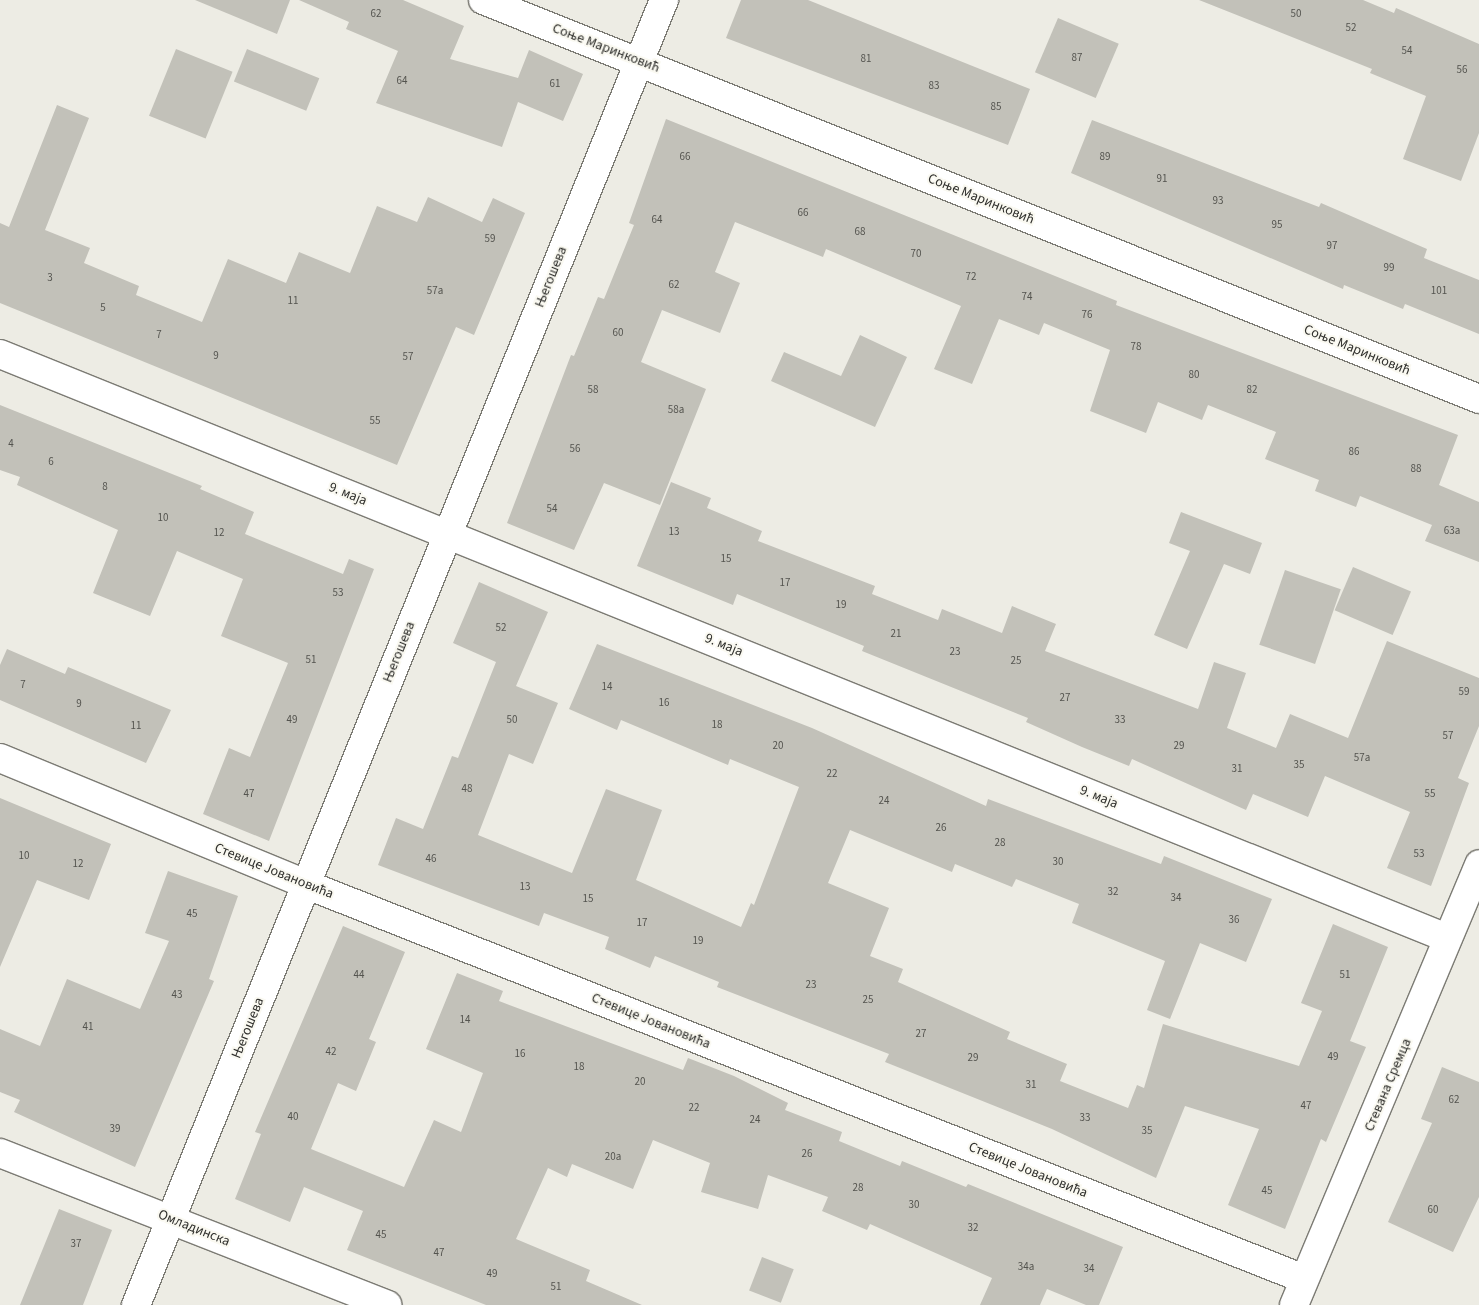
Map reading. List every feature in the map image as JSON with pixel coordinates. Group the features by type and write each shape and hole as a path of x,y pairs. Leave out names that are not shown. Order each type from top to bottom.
{"street":[{"name":"Соње Маринковић","path":"483,0 639,60 1479,399"},
{"name":"Његошева","path":"136,1305 664,0"},
{"name":"9. маја","path":"0,354 1447,938"},
{"name":"Стевице Јовановића","path":"0,758 305,884 1304,1279"},
{"name":"Стевана Сремца","path":"1294,1305 1479,864"},
{"name":"Омладинска","path":"0,1154 172,1219 388,1305"}],"building":[{"path":"195,0 290,0 277,34"},
{"path":"299,0 403,0 464,26 450,59 518,78 529,50 583,74 563,121 518,102 502,147 376,103 398,51 346,29 349,22"},
{"path":"741,0 808,0 1030,89 1008,145 726,38"},
{"path":"1199,0 1363,0 1394,13 1396,8 1479,44 1479,133 1461,181 1403,159 1426,96 1370,73 1372,69"},
{"path":"1058,18 1119,44 1096,98 1035,72"},
{"path":"176,49 233,72 206,139 149,116"},
{"path":"247,49 319,78 306,111 234,81"},
{"path":"57,105 89,118 45,230 90,248 84,263 139,286 136,295 202,322 228,259 286,283 299,252 350,273 377,206 417,222 428,197 482,222 493,198 525,213 474,335 456,327 397,465 0,303 0,223 9,227"},
{"path":"666,119 1117,301 1116,305 1458,435 1439,485 1479,502 1479,562 1425,541 1432,525 1360,496 1356,507 1315,491 1319,480 1265,459 1276,432 1208,405 1202,420 1158,402 1146,433 1090,411 1110,350 1044,323 1039,335 999,319 972,384 934,369 961,306 826,249 823,257 735,222 715,272 740,283 720,333 662,310 641,362 706,389 660,505 604,483 574,550 507,523 571,355 574,356 598,297 604,299 634,225 629,223"},
{"path":"1092,120 1319,207 1321,203 1427,249 1424,258 1479,280 1479,334 1405,304 1403,309 1344,285 1343,289 1071,173"},
{"path":"860,335 907,357 875,427 771,381 784,352 841,376"},
{"path":"0,405 202,486 200,489 254,512 245,534 343,574 349,559 374,569 269,841 203,814 229,748 250,757 288,663 221,636 243,579 177,551 150,616 93,593 118,530 17,485 20,477 0,470"},
{"path":"671,482 711,498 707,508 762,531 758,541 875,586 872,594 938,620 942,609 1002,633 1012,606 1056,624 1045,651 1198,709 1214,662 1246,673 1227,728 1276,748 1290,714 1348,738 1387,641 1479,678 1479,726 1458,778 1469,783 1431,886 1387,868 1410,812 1325,776 1308,817 1253,794 1246,810 1132,759 1129,766 1082,747 1026,722 1028,718 862,651 864,646 737,594 733,605 637,566"},
{"path":"1181,512 1262,543 1250,574 1224,564 1187,649 1154,635 1190,551 1169,543"},
{"path":"1353,567 1411,592 1393,635 1335,610"},
{"path":"1285,570 1341,589 1315,664 1259,645"},
{"path":"479,582 548,612 516,686 558,703 533,764 509,754 478,835 572,873 606,789 662,810 636,880 741,927 751,903 754,905 799,787 730,759 728,765 621,720 617,730 569,709 597,644 812,728 986,806 988,799 1161,864 1164,856 1272,899 1246,962 1200,943 1170,1019 1147,1010 1165,961 1072,923 1079,904 1016,879 1012,887 955,864 952,872 850,830 828,883 889,908 870,956 903,969 898,982 1010,1032 1007,1039 1067,1064 1060,1081 1128,1108 1137,1085 1144,1088 1163,1024 1299,1066 1322,1011 1301,1003 1333,924 1388,947 1350,1041 1366,1047 1326,1142 1321,1139 1285,1229 1228,1205 1259,1129 1185,1106 1156,1178 1052,1129 885,1062 889,1054 717,987 719,982 655,956 650,968 605,949 609,937 544,913 539,926 378,865 396,818 423,829 452,756 458,758 496,662 453,643"},
{"path":"7,649 65,674 68,667 171,710 146,763 0,700 0,665"},
{"path":"0,798 111,844 89,900 37,880 0,967"},
{"path":"168,871 238,896 209,979 214,981 135,1167 14,1112 20,1100 0,1092 0,1029 40,1046 67,979 140,1009 169,941 145,933"},
{"path":"343,926 405,952 369,1039 376,1042 356,1091 338,1083 311,1149 404,1187 434,1120 461,1132 483,1073 426,1049 457,973 503,991 499,1001 683,1070 688,1058 734,1076 788,1103 785,1110 842,1132 839,1141 900,1166 902,1161 966,1187 968,1184 1123,1247 1099,1305 1086,1305 1047,1289 1040,1305 980,1305 992,1278 870,1224 867,1230 822,1211 828,1197 768,1175 758,1209 701,1192 710,1163 653,1140 633,1189 572,1164 567,1177 548,1168 516,1239 590,1270 586,1281 642,1305 486,1305 347,1250 363,1211 304,1187 290,1222 235,1199 261,1134 255,1132"},
{"path":"1442,1067 1479,1082 1479,1197 1453,1252 1388,1222 1432,1123 1421,1119"},
{"path":"59,1209 112,1230 83,1305 20,1305"},
{"path":"762,1257 794,1269 781,1303 749,1291"}]}
